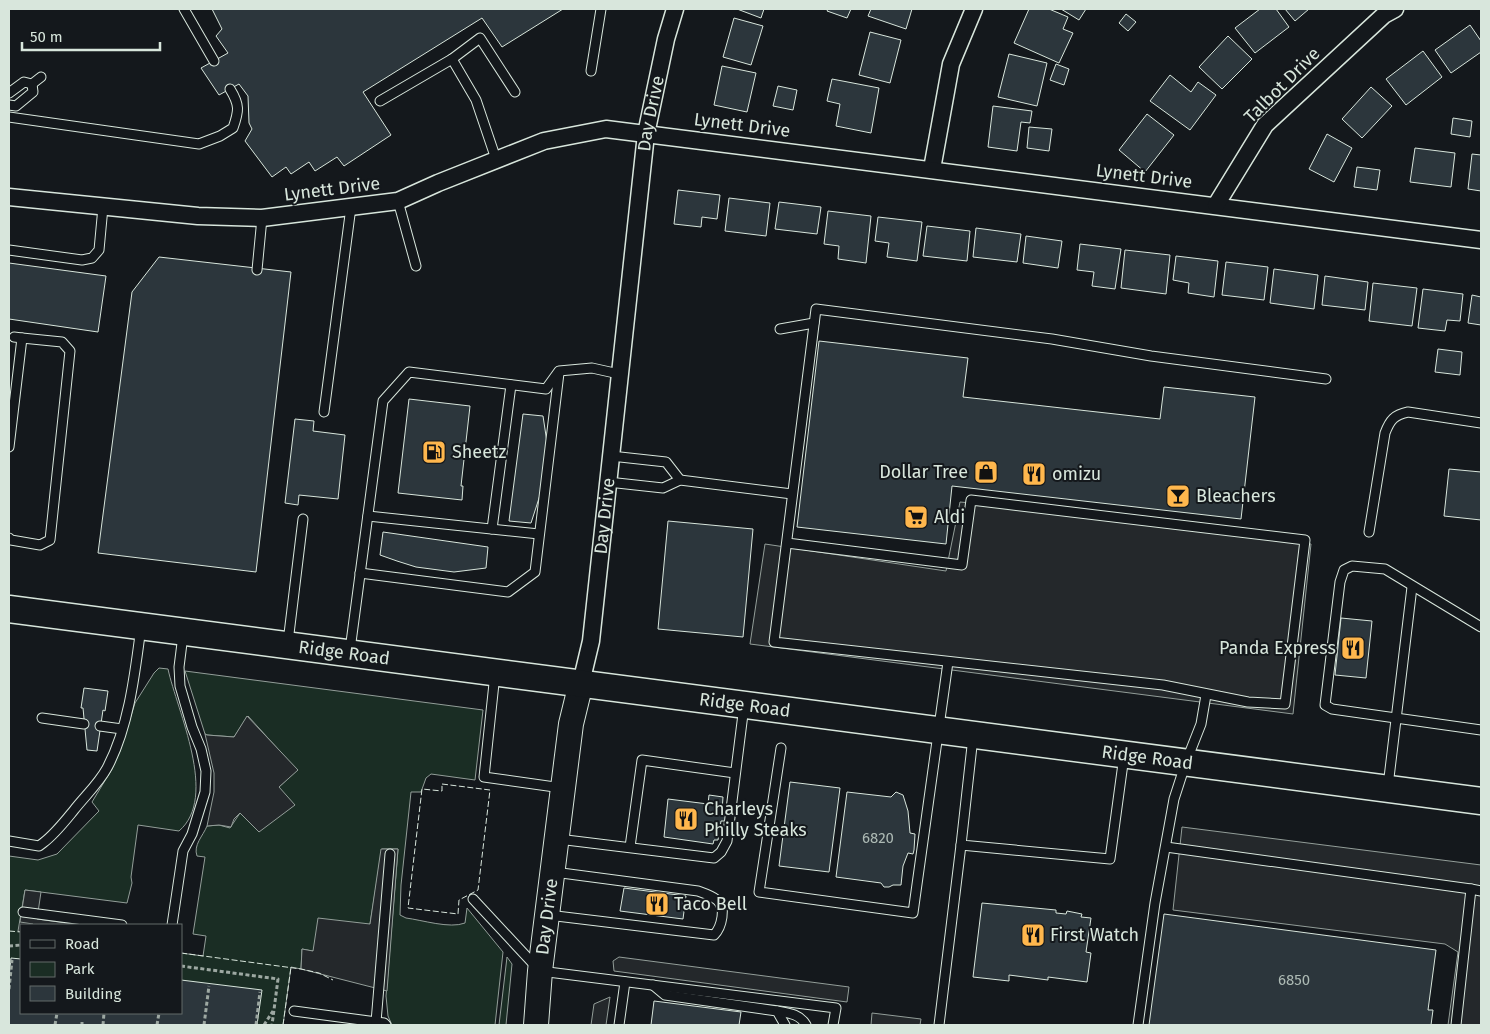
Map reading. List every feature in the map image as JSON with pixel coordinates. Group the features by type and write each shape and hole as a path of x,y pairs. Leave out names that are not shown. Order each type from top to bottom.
{"main road":[{"name":"Ridge Road","path":"9,609 744,706 1481,800"}],"street":[{"name":"Day Drive","path":"536,1025 540,971 571,724 591,641 646,134 666,39 675,9"},
{"path":"932,169 951,64 974,9"},
{"name":"Talbot Drive","path":"1216,205 1265,125 1384,15 1395,9"},
{"name":"Lynett Drive","path":"9,197 198,216 262,218 398,201 544,141 606,129 1481,240"}],"lane":[{"path":"184,9 214,61"},
{"path":"591,71 601,9"},
{"path":"380,101 452,59 480,38 515,92"},
{"path":"452,59 476,100 496,160"},
{"path":"32,84 41,77"},
{"path":"9,93 24,82 32,84"},
{"path":"9,105 16,106 33,92 32,84"},
{"path":"9,117 199,144 220,136 233,128 238,112 235,98 230,89"},
{"path":"398,201 416,266"},
{"path":"9,250 82,260 92,258 99,250 104,207"},
{"path":"324,412 351,207"},
{"path":"257,270 262,218"},
{"path":"787,543 962,564 971,500 1306,540 1285,704 1248,702 1163,685 774,642 792,494 816,309 1052,339 1151,356 1326,378"},
{"path":"780,329 814,323"},
{"path":"9,448 18,338 62,342 70,351 50,540 40,545 11,540 9,538"},
{"path":"349,653 383,401 409,372 546,389 559,371 592,368 619,374"},
{"path":"360,573 508,592 535,572 559,371"},
{"path":"492,529 511,384"},
{"path":"1369,532 1385,433 1390,420 1399,414 1408,412 1481,423"},
{"path":"611,456 666,462 680,480"},
{"path":"608,482 663,488 680,480 792,494"},
{"path":"368,516 539,534"},
{"path":"288,645 303,519"},
{"path":"1481,627 1385,570 1352,566 1344,570 1340,582 1325,704 1332,709 1481,730"},
{"path":"1388,788 1412,587"},
{"path":"9,841 39,846 49,838 106,770 122,729 137,662 141,626"},
{"path":"172,924 183,851 192,834 205,792 206,771 201,749 192,727 180,686 178,668 183,632"},
{"path":"781,748 759,892 913,912 948,662"},
{"path":"495,672 484,777 564,788"},
{"path":"1138,1025 1155,903 1174,799 1201,724 1206,695"},
{"path":"557,839 714,858 721,852 727,841 744,706"},
{"path":"42,718 84,724"},
{"path":"100,726 122,729"},
{"path":"939,1025 973,735"},
{"path":"961,845 1110,859 1124,754"},
{"path":"630,847 642,760 735,773"},
{"path":"1166,847 1481,891"},
{"path":"376,1022 390,854"},
{"path":"548,915 714,936 721,923 723,908 719,900 698,890 553,872"},
{"path":"1456,1025 1472,889"},
{"path":"472,899 540,971 836,1008 834,1025"},
{"path":"23,912 114,924"},
{"path":"619,1025 625,982"},
{"path":"653,985 665,996 792,1014 800,1017 806,1025"},
{"path":"294,1011 384,1023 386,1025"},
{"path":"777,1011 785,1025"}],"path":[{"path":"9,989 12,960"},
{"path":"182,966 278,979 272,1025"},
{"path":"204,1025 209,986"},
{"path":"256,1025 260,992"},
{"path":"264,1025 274,1010"}],"green space":[{"path":"159,668 168,669 192,753 195,797 190,816 179,831 138,825 131,877 132,883 127,903 25,890 18,931 20,932 20,1014 182,1014 182,953 203,956 206,936 193,934 205,857 197,856 196,848 199,841 207,826 219,825 230,828 240,813 279,787 297,770 248,716 234,737 205,734 185,671 483,710 475,780 431,774 426,778 421,792 411,792 401,885 400,915 436,924 459,925 465,923 467,908 503,952 495,1025 392,1025 388,1016 386,996 398,849 382,849 370,924 312,951 302,949 301,969 291,967 283,1025 9,1025 9,856 38,860 57,854 99,811 92,802 112,769 120,751 135,703"},
{"path":"507,957 512,964 506,1025 499,1025"}],"shaded area":[{"path":"960,502 1073,512 1311,544 1293,714 750,644 765,544 946,571"},
{"path":"247,716 298,770 279,787 295,805 259,832 240,813 234,819 231,827 207,826 214,792 214,773 205,734 234,737"},
{"path":"1182,827 1481,865 1481,1025 1448,1025 1458,952 1445,944 1173,910"},
{"path":"381,849 398,849 387,991 301,969 302,949 313,951 318,918 370,924"},
{"path":"25,890 41,892 37,919 74,924 33,924 20,922"},
{"path":"619,957 849,987 847,1002 614,971 613,961"},
{"path":"610,997 606,1025 591,1025 594,1004"},
{"path":"872,1013 921,1019 920,1025 871,1025"}],"building":[{"path":"212,9 563,9 502,47 482,18 363,92 391,135 344,166 337,157 315,171 309,162 291,174 286,167 272,177 245,141 252,129 249,123 248,96 239,84 219,95 201,68 228,53 216,36 222,29"},
{"path":"737,9 764,9 761,18"},
{"path":"828,9 851,9 847,18 827,11"},
{"path":"871,9 912,9 906,29 868,16"},
{"path":"1029,9 1049,9 1068,17 1063,29 1073,33 1059,63 1014,43"},
{"path":"1061,9 1086,9 1079,20"},
{"path":"1260,9 1276,9 1289,27 1255,53 1235,28"},
{"path":"1285,9 1309,9 1295,21"},
{"path":"1126,14 1136,22 1128,31 1119,23"},
{"path":"734,18 763,26 751,65 723,57"},
{"path":"1470,25 1481,41 1481,52 1451,73 1435,50"},
{"path":"870,32 901,40 890,83 859,75"},
{"path":"1228,36 1252,59 1222,89 1199,67"},
{"path":"1423,51 1442,77 1406,105 1386,79"},
{"path":"1009,54 1047,63 1037,106 998,97"},
{"path":"1056,64 1069,69 1064,85 1050,80"},
{"path":"722,66 756,73 747,112 714,105"},
{"path":"1170,75 1191,92 1198,82 1216,95 1190,130 1150,101"},
{"path":"832,79 879,88 871,133 836,126 840,104 827,101"},
{"path":"778,86 797,90 793,110 773,106"},
{"path":"1371,87 1392,106 1362,138 1342,119"},
{"path":"993,106 1032,111 1030,123 1021,122 1017,151 988,147"},
{"path":"1147,114 1174,135 1145,172 1119,150"},
{"path":"1453,118 1472,121 1470,137 1451,134"},
{"path":"1029,127 1052,129 1049,151 1027,148"},
{"path":"1327,134 1352,148 1334,182 1309,169"},
{"path":"1415,148 1455,153 1451,187 1410,182"},
{"path":"1472,154 1481,155 1481,191 1468,189"},
{"path":"1357,167 1380,170 1377,190 1354,187"},
{"path":"678,190 720,195 717,219 702,217 701,227 674,224"},
{"path":"729,198 770,203 766,236 725,231"},
{"path":"779,202 821,207 817,234 775,229"},
{"path":"828,211 871,216 866,263 838,259 839,246 824,244"},
{"path":"878,217 922,222 917,261 887,257 889,243 875,241"},
{"path":"927,226 970,231 967,261 923,256"},
{"path":"976,228 1021,234 1017,262 973,257"},
{"path":"1026,236 1062,241 1058,268 1023,263"},
{"path":"1080,244 1121,249 1115,289 1092,286 1094,272 1077,270"},
{"path":"1125,250 1170,255 1166,294 1121,288"},
{"path":"1176,256 1218,261 1214,297 1188,293 1189,283 1173,280"},
{"path":"159,257 291,272 256,572 98,553 132,292"},
{"path":"1226,262 1268,267 1264,300 1222,295"},
{"path":"9,263 106,276 98,332 9,319"},
{"path":"1274,269 1318,275 1314,309 1270,303"},
{"path":"1325,276 1368,282 1365,310 1322,305"},
{"path":"1373,283 1417,288 1412,326 1369,321"},
{"path":"1423,289 1463,294 1460,321 1447,320 1445,331 1418,328"},
{"path":"1472,295 1481,297 1481,325 1468,323"},
{"path":"819,341 968,358 963,397 1160,419 1164,387 1255,397 1241,519 952,486 946,544 797,527"},
{"path":"1438,349 1462,352 1460,375 1435,372"},
{"path":"409,399 470,406 461,486 463,486 462,500 398,493"},
{"path":"523,414 543,416 548,449 543,486 531,523 509,521"},
{"path":"295,419 314,421 313,431 345,435 338,499 299,495 298,505 285,503"},
{"path":"1449,469 1481,472 1481,520 1444,516"},
{"path":"668,521 753,529 743,637 658,629"},
{"path":"383,532 488,547 486,568 454,572 416,567 397,561 380,555"},
{"name":"Panda Express","path":"1341,618 1372,621 1366,678 1335,675"},
{"path":"84,688 108,691 97,751 87,750 83,708 81,708"},
{"path":"790,782 840,788 829,872 779,866"},
{"path":"847,792 891,797 896,792 903,795 908,811 910,833 915,834 913,854 908,853 903,866 901,885 884,887 881,883 836,877"},
{"path":"709,795 723,797 722,811 728,814 727,821 721,821 718,840 714,840 713,844 664,837 668,799 708,804"},
{"path":"624,888 686,896 683,919 620,911"},
{"name":"First Watch","path":"982,903 1056,910 1056,913 1066,914 1067,911 1082,914 1081,917 1091,918 1086,952 1091,953 1087,982 1009,975 1009,981 973,977"},
{"path":"1164,914 1436,950 1428,1010 1433,1010 1431,1025 1149,1025"},
{"path":"11,958 20,959 20,1014 182,1014 182,980 262,990 257,1025 9,1025"},
{"path":"654,1001 741,1012 739,1025 651,1025"}],"fence":[{"path":"442,784 490,790 478,890 459,900 458,914 408,908 422,789 442,791 442,784"},
{"path":"9,931 20,932"},
{"path":"182,953 301,969 319,973 333,980"},
{"path":"283,1025 291,967"}],"place":[{"name":"Sheetz","path":"434,452"},
{"name":"Dollar Tree","path":"986,472"},
{"name":"omizu","path":"1034,474"},
{"name":"Bleachers","path":"1178,496"},
{"name":"Aldi","path":"916,517"},
{"name":"Panda Express","path":"1353,648"},
{"name":"Charleys Philly Steaks","path":"686,819"},
{"name":"Taco Bell","path":"657,904"},
{"name":"First Watch","path":"1033,935"}]}
